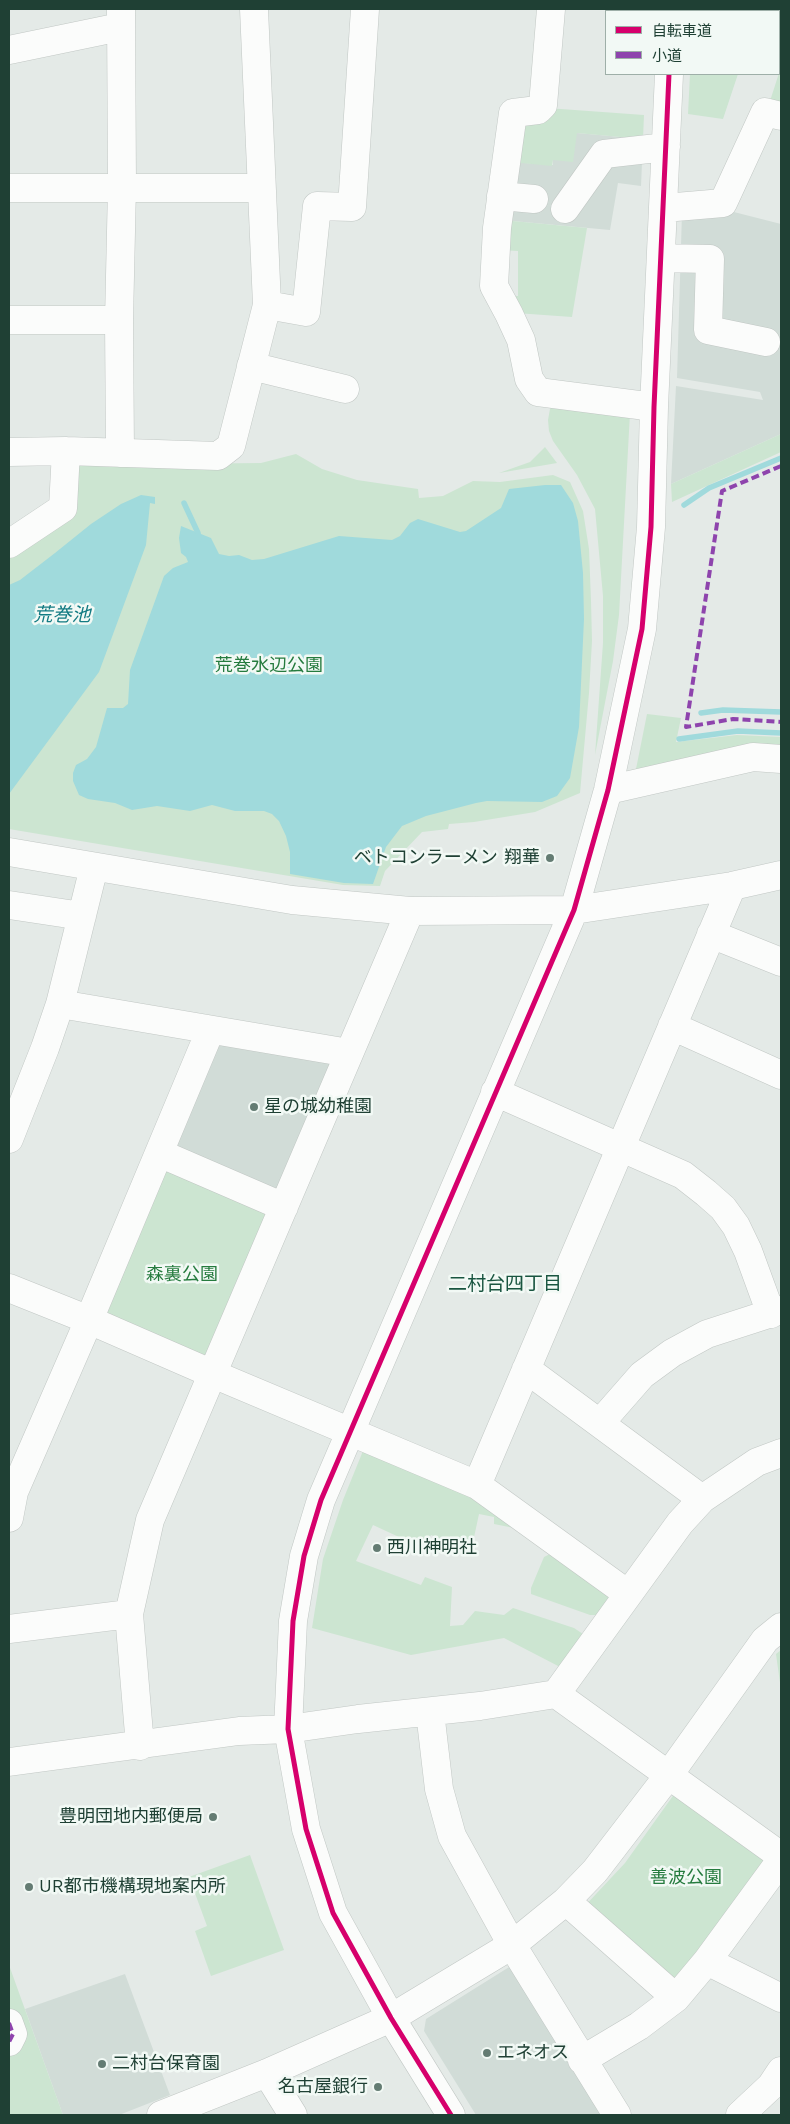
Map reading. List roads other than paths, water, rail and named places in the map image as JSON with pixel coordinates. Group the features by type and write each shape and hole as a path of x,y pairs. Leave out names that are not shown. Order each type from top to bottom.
{"street":[{"path":"9,452 66,451 218,456 231,446 267,305 254,9"},
{"path":"267,305 306,312 317,206 352,207 365,9"},
{"path":"551,9 543,105 538,110 513,113 497,228 494,286 521,340 530,379 538,392 654,407"},
{"path":"9,50 121,18 120,453"},
{"path":"451,2115 391,2018 334,1913 306,1829 288,1729 294,1621 304,1556 321,1500 574,910 608,790 642,629 651,527 654,407 669,75"},
{"path":"664,208 723,204 765,112 781,116"},
{"path":"565,208 604,154 666,147"},
{"path":"9,188 261,188"},
{"path":"501,196 534,199"},
{"path":"661,258 710,259 708,330 766,342"},
{"path":"9,320 119,320"},
{"path":"251,366 345,390"},
{"path":"9,544 63,508 66,451"},
{"path":"608,790 752,757 781,759"},
{"path":"9,852 292,900 410,911 574,910 732,886 781,875"},
{"path":"9,1139 45,1048 60,1004 94,867"},
{"path":"477,1485 732,886"},
{"path":"9,905 82,916"},
{"path":"140,1746 129,1614 150,1520 410,911"},
{"path":"711,934 781,962"},
{"path":"60,1004 210,1031 349,1053"},
{"path":"672,1026 781,1075"},
{"path":"9,1518 14,1492 89,1320 210,1031"},
{"path":"495,1092 683,1175 706,1192 723,1208 736,1226 776,1312 707,1334 672,1353 642,1375 600,1423"},
{"path":"159,1153 284,1207"},
{"path":"9,1288 89,1320 212,1374 477,1485 628,1594"},
{"path":"526,1369 702,1498"},
{"path":"556,1694 680,1523 702,1498 757,1462 781,1453"},
{"path":"9,1629 129,1614"},
{"path":"161,2115 267,2073 391,2018 512,1945 566,1901 595,1871 668,1776 765,1640 781,1627"},
{"path":"9,1762 140,1746 239,1731 288,1729 358,1719 430,1712 556,1694 781,1858 707,1961 676,1998 640,2026 582,2060"},
{"path":"430,1712 438,1789 452,1836 512,1945 616,2115"},
{"path":"566,1901 676,1998"},
{"path":"707,1961 781,1998"},
{"path":"9,2023 13,2034 9,2042"},
{"path":"740,2115 771,2086 781,2071"},
{"path":"267,2073 293,2115"}],"water":[{"name":"荒巻水辺公園","path":"561,485 573,503 578,521 583,573 584,619 579,727 570,778 557,796 542,802 487,801 476,803 426,816 402,826 386,847 373,884 344,883 290,874 290,852 286,836 279,821 272,814 264,811 235,811 212,805 190,811 157,806 132,810 115,803 88,799 79,795 73,781 76,765 87,759 96,747 107,708 123,708 128,704 130,670 164,576 173,568 188,562 181,553 179,538 181,526 211,538 219,554 239,555 252,560 264,559 339,536 392,540 400,536 410,523 418,519 460,532 466,531 501,508 509,489"},
{"name":"荒巻池","path":"141,495 155,497 155,504 150,503 146,545 99,672 9,794 9,585 20,580 91,524 121,504"}],"waterway":[{"path":"684,505 709,488 781,458"},
{"path":"184,503 199,539"},
{"path":"701,713 723,710 781,712"},
{"path":"679,739 738,731 781,733"}],"place":[{"name":"ベトコンラーメン 翔華","path":"550,858"},
{"name":"星の城幼稚園","path":"254,1107"},
{"name":"西川神明社","path":"377,1548"},
{"name":"豊明団地内郵便局","path":"213,1817"},
{"name":"UR都市機構現地案内所","path":"29,1887"},
{"name":"エネオス","path":"487,2053"},
{"name":"二村台保育園","path":"102,2064"},
{"name":"名古屋銀行","path":"378,2087"}],"district":[{"name":"二村台四丁目","path":"505,1284"}],"park label":[{"name":"森裏公園","path":"182,1275"},
{"name":"善波公園","path":"686,1878"}]}
